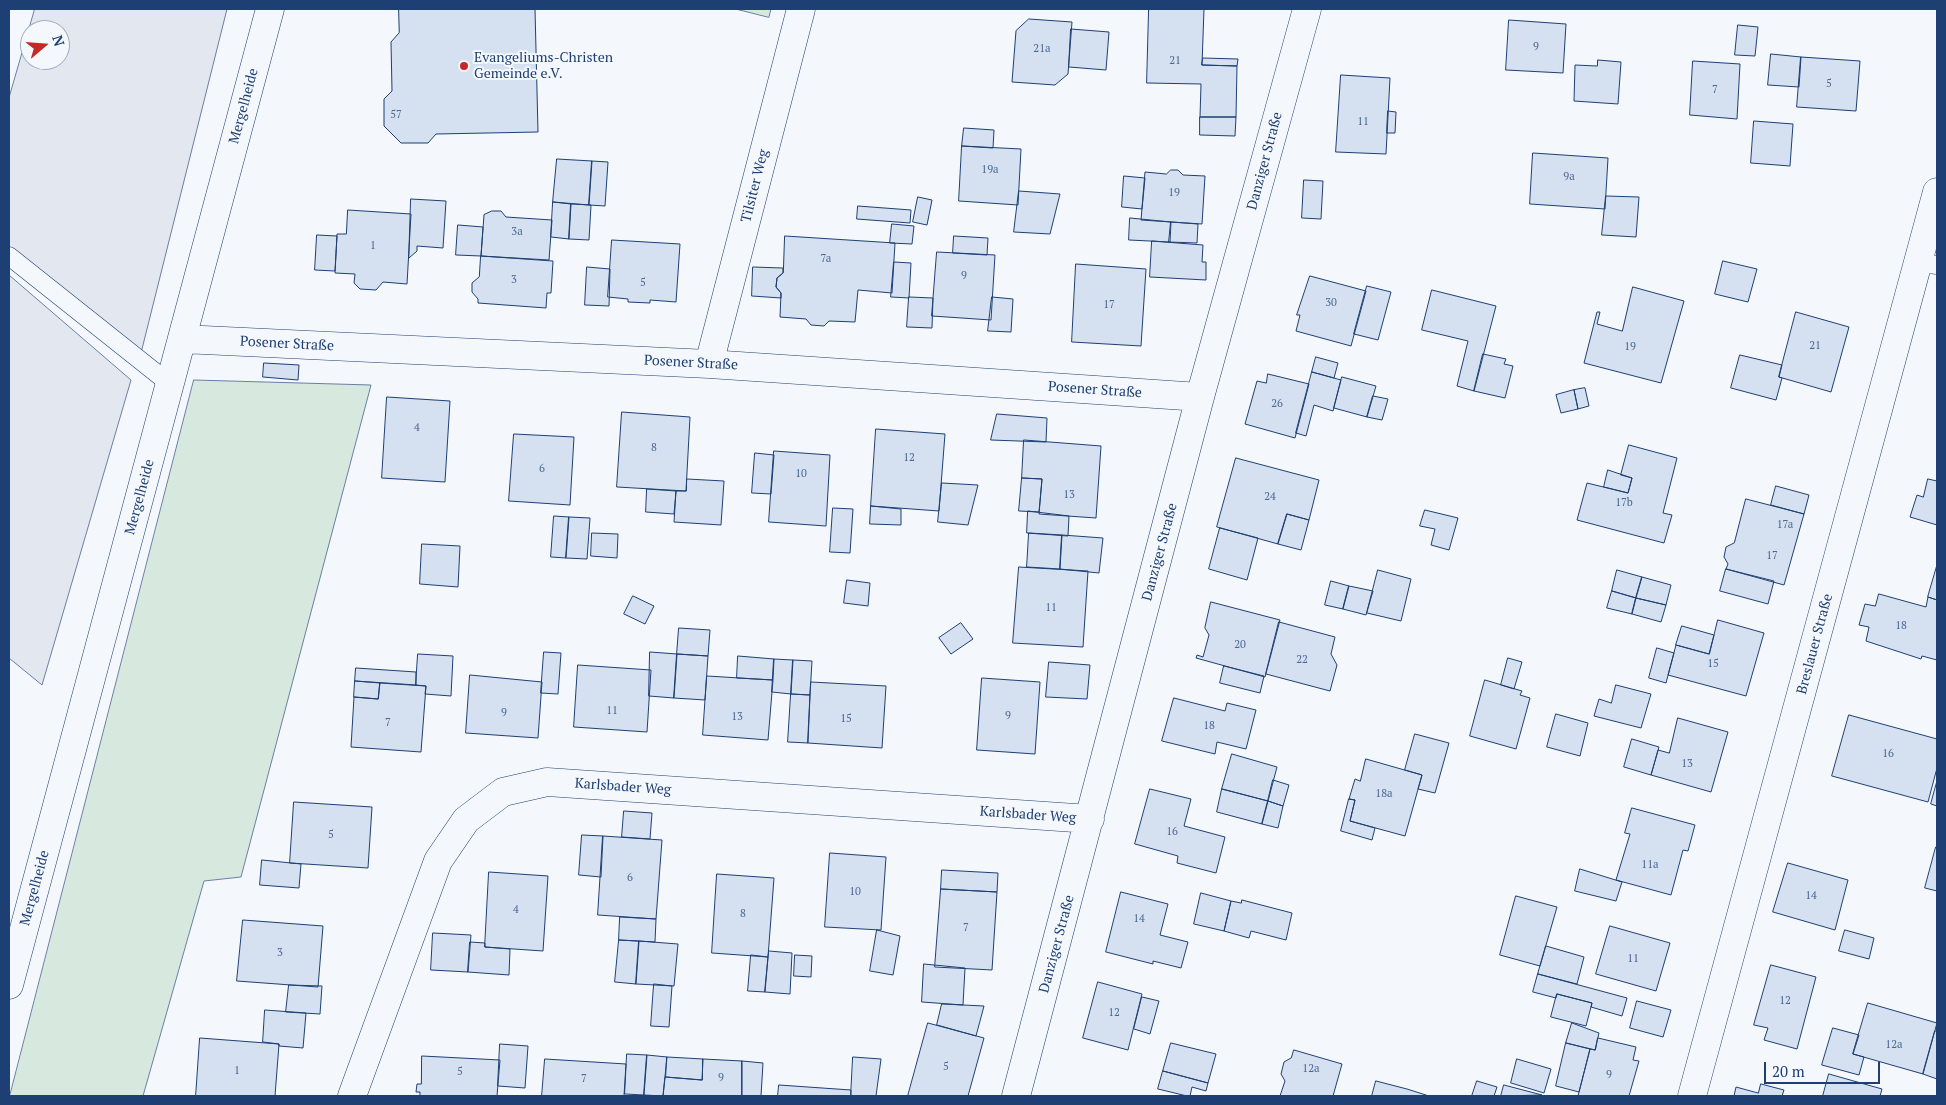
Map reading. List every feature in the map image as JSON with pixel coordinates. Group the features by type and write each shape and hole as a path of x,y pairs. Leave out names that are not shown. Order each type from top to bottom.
{"street":[{"name":"Mergelheide","path":"9,985 270,9"},
{"name":"Tilsiter Weg","path":"709,364 801,9"},
{"name":"Danziger Straße","path":"1016,1096 1200,397 1307,9"},
{"name":"Breslauer Straße","path":"1692,1096 1928,264 1937,192"},
{"name":"Posener Straße","path":"182,339 709,364 1200,397"},
{"name":"Karlsbader Weg","path":"352,1096 438,861 466,820 503,792 547,782 1090,819"}],"lane":[{"path":"9,256 170,384"}],"shaded area":[{"path":"35,9 227,9 140,357 9,253 9,98 20,60 20,70 70,70 70,20 32,20"},
{"path":"736,9 771,9 769,17"},
{"path":"9,275 131,380 42,685 9,658"},
{"path":"194,380 371,385 241,877 204,881 143,1096 10,1096"}],"building":[{"name":"Evangeliums-Christen Gemeinde e.V.","path":"399,9 535,9 538,132 436,134 428,143 401,143 384,126 384,99 392,91 391,42 399,33"},
{"path":"1149,9 1204,9 1202,65 1237,66 1236,117 1200,117 1201,84 1147,83"},
{"path":"1029,19 1072,22 1068,74 1055,85 1012,82 1016,31"},
{"path":"1509,20 1566,24 1563,73 1506,70"},
{"path":"1738,25 1758,27 1755,56 1735,55"},
{"path":"1071,29 1109,32 1106,70 1069,67"},
{"path":"1771,54 1801,57 1799,87 1768,85"},
{"path":"1801,57 1860,61 1856,111 1797,107"},
{"path":"1203,58 1238,59 1237,66 1202,65"},
{"path":"1598,60 1621,62 1618,104 1574,101 1575,65 1597,66"},
{"path":"1693,61 1740,64 1737,119 1690,115"},
{"path":"1341,75 1390,78 1386,154 1336,152"},
{"path":"1388,111 1396,112 1395,133 1387,133"},
{"path":"1200,117 1236,117 1235,136 1200,135"},
{"path":"1754,121 1793,124 1790,166 1751,163"},
{"path":"964,128 994,130 993,148 962,146"},
{"path":"962,146 1021,149 1018,205 959,201"},
{"path":"1533,153 1608,158 1605,209 1530,204"},
{"path":"557,159 592,161 589,205 553,202"},
{"path":"592,161 608,162 605,206 589,205"},
{"path":"1171,170 1178,170 1183,175 1205,176 1202,224 1141,220 1145,172 1166,174"},
{"path":"1124,176 1145,178 1142,209 1122,207"},
{"path":"1304,180 1323,181 1321,219 1302,218"},
{"path":"1019,191 1060,194 1050,234 1014,232"},
{"path":"1606,196 1639,197 1636,237 1602,235"},
{"path":"918,197 932,200 927,225 913,222"},
{"path":"411,199 446,201 443,248 417,246 417,251 409,258"},
{"path":"553,202 571,204 569,239 551,237"},
{"path":"571,204 591,205 589,240 569,239"},
{"path":"858,206 911,210 910,223 857,219"},
{"path":"348,210 411,214 407,284 383,282 376,290 360,289 354,283 355,274 335,273 337,234 346,234"},
{"path":"492,211 501,211 506,217 552,220 549,260 481,256 484,215"},
{"path":"1130,218 1171,222 1170,242 1129,240"},
{"path":"1171,222 1198,224 1197,243 1169,242"},
{"path":"892,224 914,226 912,244 890,243"},
{"path":"458,225 483,227 481,256 456,255"},
{"path":"317,235 337,236 335,271 315,270"},
{"path":"785,236 895,243 892,293 858,290 855,322 829,321 824,326 811,325 806,319 780,317 781,293 776,287 777,278 783,273"},
{"path":"954,236 988,238 987,255 953,253"},
{"path":"612,240 680,244 676,302 650,300 650,303 628,302 628,299 608,297"},
{"path":"1152,241 1203,245 1202,262 1206,262 1206,280 1150,277"},
{"path":"937,252 995,255 991,320 932,316"},
{"path":"481,256 553,261 551,293 547,293 546,308 478,303 478,299 472,292 472,283 479,277"},
{"path":"1723,261 1757,269 1748,302 1715,294"},
{"path":"894,262 911,263 909,298 891,297"},
{"path":"1076,264 1146,269 1141,346 1072,342"},
{"path":"587,267 610,269 609,306 585,305"},
{"path":"753,267 783,268 783,273 777,278 776,287 781,293 781,298 752,296"},
{"path":"1310,276 1366,291 1351,346 1296,331 1300,315 1297,315"},
{"path":"1367,286 1391,292 1378,340 1354,334"},
{"path":"1633,287 1684,301 1661,383 1584,363 1597,312 1600,312 1597,324 1622,331"},
{"path":"1432,290 1496,306 1474,391 1457,386 1468,341 1422,330"},
{"path":"909,297 933,298 932,328 907,327"},
{"path":"992,297 1013,299 1011,332 988,331"},
{"path":"1796,312 1849,327 1831,392 1779,377"},
{"path":"1483,354 1506,359 1504,364 1513,366 1505,398 1474,391"},
{"path":"1740,355 1782,365 1779,377 1782,378 1776,400 1731,388"},
{"path":"1316,357 1338,363 1334,378 1312,372"},
{"path":"264,363 299,365 298,380 263,377"},
{"path":"1312,372 1341,380 1333,411 1314,405 1306,436 1296,433"},
{"path":"1268,374 1309,384 1295,438 1245,424 1257,381 1266,383"},
{"path":"1342,377 1376,386 1367,417 1334,408"},
{"path":"1585,388 1589,406 1578,409 1574,390"},
{"path":"1574,390 1578,409 1561,413 1556,395"},
{"path":"1373,396 1388,399 1382,420 1367,417"},
{"path":"387,397 450,401 445,482 382,478"},
{"path":"622,412 690,417 686,491 617,487"},
{"path":"997,414 1047,418 1046,442 991,440"},
{"path":"876,429 945,434 939,511 871,506"},
{"path":"514,434 574,437 570,505 509,501"},
{"path":"1024,440 1101,446 1096,518 1039,514 1042,479 1022,478"},
{"path":"1629,445 1677,458 1663,513 1672,515 1664,543 1577,520 1587,483 1628,493 1632,478 1621,475"},
{"path":"774,451 830,455 826,526 769,522"},
{"path":"755,453 774,455 771,494 752,493"},
{"path":"1236,458 1319,480 1309,520 1287,514 1278,544 1217,527"},
{"path":"1608,470 1632,478 1628,493 1604,487"},
{"path":"1022,478 1042,479 1039,512 1019,511"},
{"path":"687,479 724,481 721,525 674,522 676,491 686,491"},
{"path":"1928,479 1937,481 1937,525 1910,517 1917,495 1923,497"},
{"path":"942,483 978,485 968,525 938,522"},
{"path":"1776,486 1809,495 1804,514 1771,505"},
{"path":"647,489 676,491 674,514 646,512"},
{"path":"1746,499 1804,514 1784,585 1726,569 1728,564 1724,557 1726,547 1734,543"},
{"path":"871,506 901,509 901,525 870,524"},
{"path":"833,508 853,509 850,553 830,552"},
{"path":"1425,510 1458,518 1449,550 1431,545 1435,529 1420,526"},
{"path":"1028,511 1069,516 1068,536 1027,533"},
{"path":"1287,514 1309,520 1301,550 1278,544"},
{"path":"554,516 569,517 566,558 551,557"},
{"path":"569,517 590,518 587,559 566,558"},
{"path":"1220,528 1258,538 1247,580 1209,569"},
{"path":"592,533 618,534 617,558 591,556"},
{"path":"1029,533 1062,535 1060,569 1027,567"},
{"path":"1062,535 1103,538 1099,573 1060,569"},
{"path":"422,544 460,546 458,587 420,584"},
{"path":"1937,565 1937,600 1928,597"},
{"path":"1019,567 1088,571 1083,647 1013,643"},
{"path":"1726,569 1774,581 1768,604 1720,591"},
{"path":"1378,570 1411,579 1401,621 1367,613"},
{"path":"1617,570 1642,577 1636,598 1612,591"},
{"path":"1642,577 1671,585 1666,605 1636,598"},
{"path":"847,580 870,583 868,606 844,603"},
{"path":"1331,581 1349,586 1343,609 1325,605"},
{"path":"1349,586 1373,591 1366,615 1343,609"},
{"path":"1612,591 1636,598 1632,614 1607,608"},
{"path":"1879,594 1926,607 1928,597 1937,600 1937,660 1922,656 1921,659 1866,641 1869,627 1859,625 1865,604 1875,606"},
{"path":"633,596 654,606 645,624 624,614"},
{"path":"1636,598 1666,605 1661,622 1632,614"},
{"path":"1211,602 1280,620 1265,677 1196,658 1197,655 1203,657 1209,635 1205,628"},
{"path":"1718,620 1764,633 1746,696 1668,675 1676,645 1709,654"},
{"path":"1279,622 1335,637 1331,654 1337,665 1330,691 1266,674"},
{"path":"961,623 973,639 951,654 939,638"},
{"path":"1682,626 1714,635 1709,654 1676,645"},
{"path":"679,628 710,630 708,656 677,654"},
{"path":"1657,648 1674,653 1666,683 1649,678"},
{"path":"544,652 561,653 558,694 541,693"},
{"path":"650,652 677,654 674,698 649,696"},
{"path":"418,654 453,656 451,696 425,694 426,686 416,685"},
{"path":"677,654 708,656 705,700 674,698"},
{"path":"738,656 774,659 773,680 737,678"},
{"path":"1508,658 1522,662 1514,689 1501,685"},
{"path":"774,659 793,660 791,694 772,692"},
{"path":"793,660 812,661 810,695 791,694"},
{"path":"1049,662 1090,665 1087,699 1046,697"},
{"path":"578,665 651,670 647,732 574,727"},
{"path":"1224,666 1264,676 1260,693 1220,683"},
{"path":"356,668 416,672 416,685 355,681"},
{"path":"470,675 542,682 538,738 466,733"},
{"path":"707,676 773,680 768,740 703,735"},
{"path":"982,678 1040,682 1035,754 977,750"},
{"path":"1485,680 1522,691 1520,695 1530,698 1516,749 1470,736"},
{"path":"355,681 380,683 378,699 354,697"},
{"path":"811,682 886,686 882,748 808,743"},
{"path":"380,683 426,686 421,752 351,747 354,697 378,699"},
{"path":"1616,685 1651,694 1641,728 1594,716 1599,699 1611,703"},
{"path":"791,694 810,695 808,743 788,742"},
{"path":"1174,698 1225,711 1227,703 1256,710 1246,749 1217,742 1215,754 1162,741"},
{"path":"1556,714 1588,723 1580,756 1547,747"},
{"path":"1849,715 1937,739 1937,768 1928,802 1832,776"},
{"path":"1678,718 1728,732 1711,792 1651,775 1658,750 1669,753"},
{"path":"1415,734 1449,743 1435,793 1418,789 1422,775 1405,770"},
{"path":"1632,739 1659,747 1651,775 1624,767"},
{"path":"1232,754 1277,767 1268,801 1222,789"},
{"path":"1366,759 1422,775 1405,836 1350,821 1355,800 1349,799 1355,779 1360,781"},
{"path":"1273,780 1289,785 1283,806 1268,801"},
{"path":"1937,781 1937,806 1931,804"},
{"path":"1150,789 1191,799 1184,826 1225,837 1216,873 1177,863 1178,856 1135,844"},
{"path":"1222,789 1268,801 1262,824 1217,812"},
{"path":"1349,799 1355,800 1350,821 1375,828 1372,840 1341,831"},
{"path":"1268,801 1283,806 1278,828 1262,824"},
{"path":"294,802 372,807 368,868 290,863"},
{"path":"1632,808 1695,825 1688,851 1683,850 1671,895 1616,880 1630,834 1625,833"},
{"path":"624,811 652,813 650,839 622,837"},
{"path":"582,835 603,836 601,877 579,875"},
{"path":"603,836 662,840 656,919 598,915"},
{"path":"1937,847 1937,891 1925,888"},
{"path":"830,853 886,857 881,930 825,927"},
{"path":"262,860 301,864 299,888 260,885"},
{"path":"1788,863 1848,880 1835,930 1773,912"},
{"path":"1580,869 1622,882 1616,901 1575,891"},
{"path":"942,870 998,873 997,892 941,889"},
{"path":"489,872 548,876 543,951 485,947"},
{"path":"717,874 774,878 768,957 712,953"},
{"path":"941,889 997,892 992,970 935,967"},
{"path":"1121,892 1168,904 1160,935 1188,942 1181,968 1153,961 1153,964 1106,952"},
{"path":"1201,893 1231,901 1224,931 1194,924"},
{"path":"1516,896 1557,907 1540,966 1500,955"},
{"path":"1242,900 1292,913 1286,940 1251,931 1249,938 1224,931 1231,901 1241,903"},
{"path":"620,917 656,919 655,942 619,940"},
{"path":"243,920 323,926 318,987 237,981"},
{"path":"1610,926 1670,943 1656,991 1596,974"},
{"path":"877,930 900,936 893,975 870,971"},
{"path":"1845,930 1874,938 1869,959 1839,951"},
{"path":"433,933 471,935 468,972 431,970"},
{"path":"619,940 639,941 636,984 615,982"},
{"path":"639,941 678,944 674,986 636,984"},
{"path":"470,942 485,943 485,947 510,949 509,975 468,972"},
{"path":"1546,946 1584,957 1577,984 1538,974"},
{"path":"769,951 792,953 790,994 765,992"},
{"path":"751,955 768,957 765,992 748,991"},
{"path":"795,955 812,956 811,977 794,976"},
{"path":"924,964 965,968 963,1005 922,1002"},
{"path":"1771,965 1816,977 1797,1049 1764,1040 1768,1028 1754,1025"},
{"path":"1538,974 1627,998 1622,1016 1591,1007 1592,1003 1557,994 1556,998 1533,992"},
{"path":"1098,982 1142,994 1128,1050 1083,1038"},
{"path":"654,984 672,986 669,1027 651,1026"},
{"path":"289,985 322,986 320,1014 286,1012"},
{"path":"1557,994 1592,1003 1586,1026 1551,1017"},
{"path":"1142,997 1159,1001 1150,1034 1134,1029"},
{"path":"1637,1001 1671,1010 1663,1037 1630,1028"},
{"path":"1868,1003 1937,1023 1923,1074 1853,1054"},
{"path":"942,1004 984,1006 976,1036 937,1025"},
{"path":"265,1010 306,1013 303,1048 279,1046 279,1044 263,1042"},
{"path":"928,1023 984,1038 968,1096 908,1096"},
{"path":"1572,1023 1599,1033 1595,1050 1566,1043"},
{"path":"1833,1028 1859,1035 1853,1054 1864,1057 1859,1075 1822,1065"},
{"path":"1935,1031 1937,1031 1937,1079 1923,1074"},
{"path":"200,1038 279,1044 275,1096 196,1096"},
{"path":"1598,1038 1636,1047 1633,1060 1639,1061 1629,1096 1578,1096 1590,1049 1595,1050"},
{"path":"1171,1043 1216,1054 1208,1083 1163,1071"},
{"path":"1566,1043 1590,1049 1579,1092 1556,1086"},
{"path":"500,1044 528,1046 525,1088 498,1086"},
{"path":"1294,1050 1342,1064 1333,1096 1280,1096 1285,1081 1281,1074 1284,1062 1291,1058"},
{"path":"627,1054 647,1055 644,1095 625,1094"},
{"path":"647,1055 667,1057 663,1096 644,1095"},
{"path":"422,1056 500,1060 497,1096 420,1096 420,1092 416,1092 417,1084 421,1084"},
{"path":"667,1057 703,1059 702,1080 666,1077"},
{"path":"853,1057 881,1059 876,1096 851,1096"},
{"path":"545,1059 626,1064 624,1096 542,1096"},
{"path":"703,1059 742,1061 742,1096 663,1096 665,1077 702,1080"},
{"path":"1517,1059 1551,1069 1544,1093 1511,1083"},
{"path":"742,1061 763,1063 761,1096 742,1096"},
{"path":"1163,1071 1208,1083 1206,1091 1192,1087 1190,1096 1187,1096 1158,1089"},
{"path":"1829,1074 1882,1089 1880,1096 1823,1096"},
{"path":"1376,1081 1407,1089 1429,1096 1372,1096"},
{"path":"1477,1081 1497,1087 1494,1096 1472,1096"},
{"path":"1761,1084 1784,1090 1782,1096 1734,1096 1736,1087 1758,1093"},
{"path":"779,1085 851,1090 851,1096 778,1096"},
{"path":"1504,1085 1542,1095 1501,1096"}],"place":[{"name":"Evangeliums-Christen Gemeinde e.V.","path":"464,66"}]}
